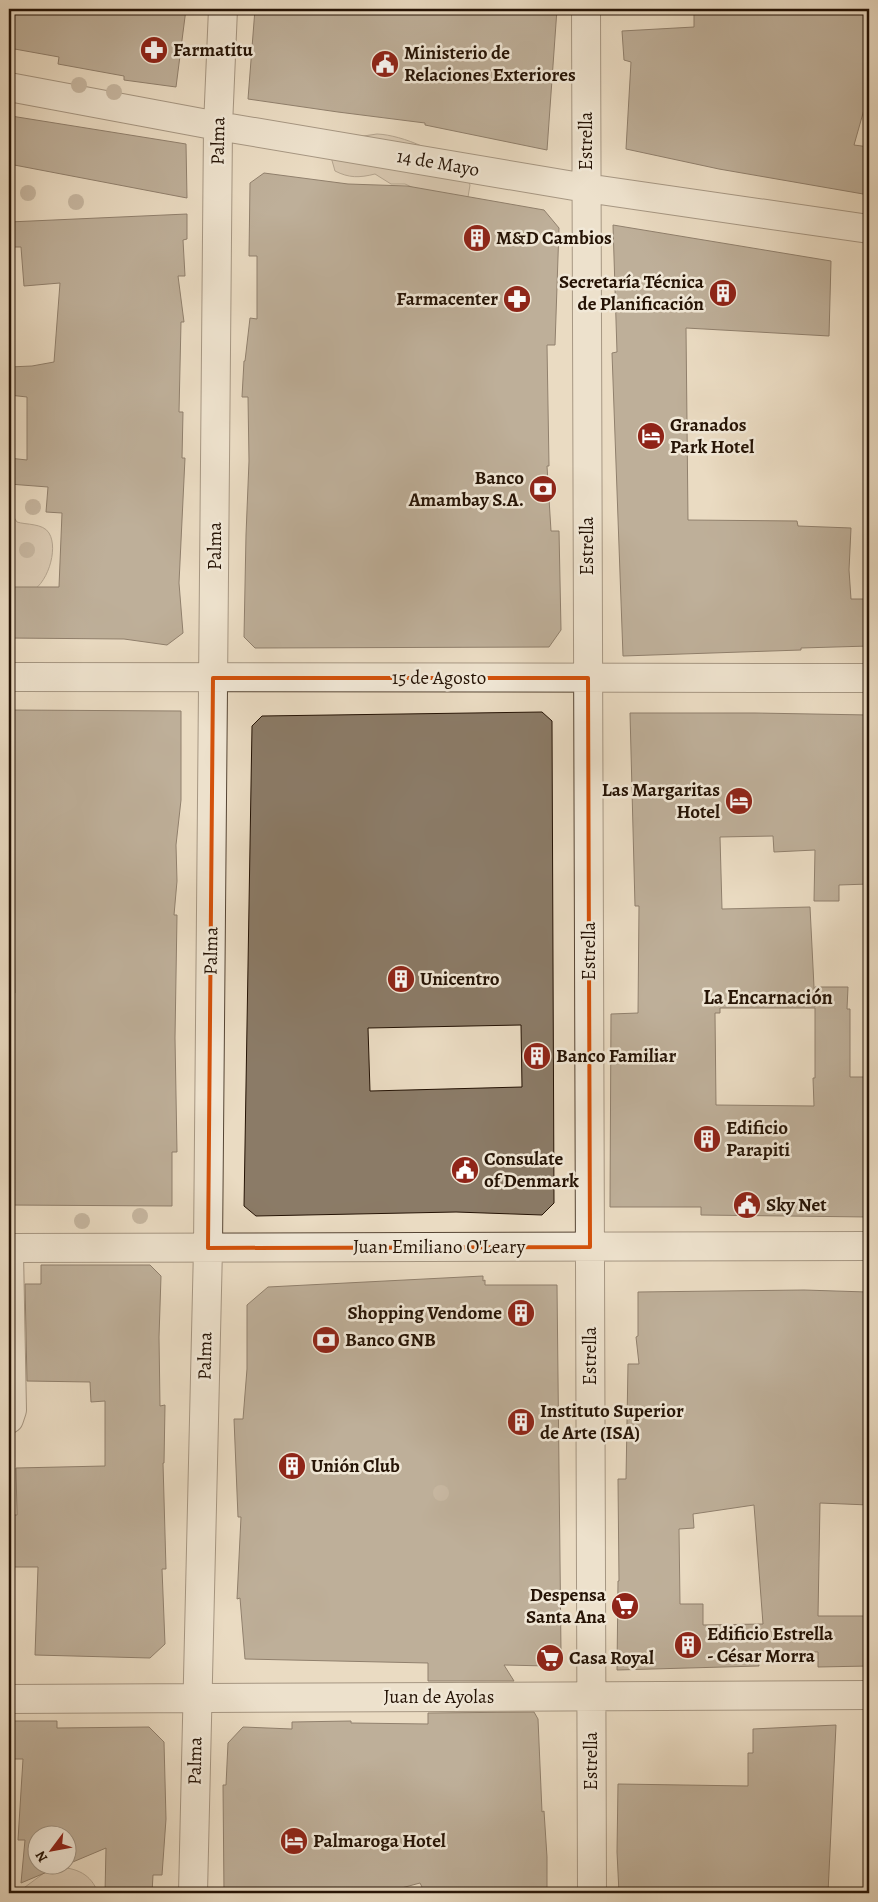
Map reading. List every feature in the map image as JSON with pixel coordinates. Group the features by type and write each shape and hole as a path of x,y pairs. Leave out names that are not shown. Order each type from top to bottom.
{"street":[{"name":"Palma","path":"193,1893 196,1699 208,1248 218,126 223,9"},
{"name":"Estrella","path":"586,9 592,1893"},
{"name":"14 de Mayo","path":"9,87 218,126 586,188 869,230"},
{"name":"15 de Agosto","path":"9,677 869,678"},
{"name":"Juan Emiliano O'Leary","path":"9,1248 869,1246"},
{"path":"9,1252 12,1410 9,1419"},
{"name":"Juan de Ayolas","path":"9,1699 869,1695"}],"highlighted area":[{"path":"213,678 588,678 590,1247 208,1248"}],"shaded area":[{"path":"377,134 410,141 444,158 462,172 466,178 470,185 468,197 443,201 405,184 391,184 375,174 354,177 335,171 331,157 350,138"},
{"path":"9,492 13,516 17,522 43,527 49,533 52,540 52,557 46,576 35,589 28,593 9,591"},
{"path":"78,1871 91,1881 98,1893 17,1893 43,1874 78,1874"}],"building":[{"path":"9,9 186,9 176,87 124,80 124,76 58,64 59,57 9,48"},
{"path":"255,9 557,9 547,150 425,125 425,123 248,99"},
{"path":"694,9 869,9 869,92 854,145 869,147 869,195 719,169 626,149 631,62 624,60 622,31 694,27"},
{"path":"11,116 186,144 187,198 9,164"},
{"path":"264,173 348,184 407,186 544,210 559,228 555,345 547,345 549,466 547,466 551,531 559,531 561,630 549,647 255,648 244,637 249,461 248,397 242,397 244,361 250,318 257,319 257,256 249,256 250,183"},
{"path":"187,214 187,239 183,240 185,276 178,276 184,322 181,322 179,412 183,412 182,458 185,458 179,583 183,633 167,645 124,639 9,638 9,587 59,587 62,513 46,512 48,487 9,484 9,458 27,460 27,397 9,395 9,367 32,366 54,362 60,283 24,286 21,247 9,247 9,222"},
{"path":"613,225 831,261 829,336 686,328 688,520 797,521 798,526 851,528 849,570 851,599 869,599 869,646 623,656 612,353 617,352"},
{"path":"9,710 181,711 181,800 176,845 177,881 174,915 177,915 175,1038 177,1152 172,1152 172,1206 9,1205 9,993 15,993 14,909 9,909"},
{"path":"542,712 552,721 554,1203 542,1215 456,1212 256,1216 244,1206 252,726 262,716","holes":["521,1025 522,1087 370,1091 368,1028"]},
{"path":"630,713 869,715 869,884 839,885 839,901 814,901 815,850 774,852 773,836 720,837 722,909 810,907 815,1007 815,987 848,987 847,1009 850,1009 850,1077 869,1077 869,1217 701,1215 701,1207 610,1207 611,1014 638,1013 639,906 635,906","holes":["720,1008 815,1008 814,1106 716,1105 715,1013 720,1013"]},
{"path":"41,1265 150,1265 161,1276 159,1337 160,1406 165,1405 163,1463 166,1569 162,1569 165,1644 150,1658 35,1655 38,1567 9,1567 9,1515 17,1515 16,1468 105,1466 105,1401 91,1402 90,1382 27,1381 25,1284 41,1284"},
{"path":"483,1276 485,1285 557,1285 561,1652 548,1666 504,1665 514,1681 428,1681 428,1663 245,1659 240,1598 237,1599 241,1517 238,1517 234,1419 243,1419 247,1369 247,1305 268,1287"},
{"path":"804,1290 867,1292 865,1370 869,1371 869,1505 820,1503 818,1616 869,1616 869,1666 818,1667 818,1652 758,1651 759,1666 617,1670 619,1581 618,1479 626,1479 628,1364 639,1364 636,1337 638,1336 638,1292","holes":["754,1505 763,1624 703,1625 703,1604 680,1604 679,1529 694,1528 693,1514"]},
{"path":"534,1712 538,1719 542,1812 544,1811 547,1857 547,1893 425,1893 420,1883 383,1893 224,1893 223,1785 226,1785 228,1743 243,1727 292,1729 292,1722 351,1721 351,1723 428,1724 428,1713"},
{"path":"9,1721 57,1721 57,1728 149,1727 164,1742 166,1819 162,1875 153,1875 152,1893 105,1893 106,1848 78,1860 78,1824 28,1824 28,1874 42,1874 21,1883 25,1840 18,1840 23,1759 9,1759"},
{"path":"836,1725 828,1893 619,1893 617,1852 618,1784 748,1786 748,1753 753,1753 753,1729"}],"place":[{"name":"Farmatitu","path":"154,50"},
{"name":"Ministerio de Relaciones Exteriores","path":"385,64"},
{"name":"M&D Cambios","path":"477,238"},
{"name":"Secretaría Técnica de Planificación","path":"723,293"},
{"name":"Farmacenter","path":"517,299"},
{"name":"Granados Park Hotel","path":"651,436"},
{"name":"Banco Amambay S.A.","path":"543,489"},
{"name":"Las Margaritas Hotel","path":"739,801"},
{"name":"Unicentro","path":"401,979"},
{"name":"Banco Familiar","path":"537,1056"},
{"name":"Edificio Parapiti","path":"707,1139"},
{"name":"Consulate of Denmark","path":"465,1170"},
{"name":"Sky Net","path":"747,1205"},
{"name":"Shopping Vendome","path":"521,1313"},
{"name":"Banco GNB","path":"326,1340"},
{"name":"Instituto Superior de Arte (ISA)","path":"521,1422"},
{"name":"Unión Club","path":"292,1466"},
{"name":"Despensa Santa Ana","path":"625,1606"},
{"name":"Edificio Estrella - César Morra","path":"688,1645"},
{"name":"Casa Royal","path":"550,1658"},
{"name":"Palmaroga Hotel","path":"294,1841"}],"district":[{"name":"La Encarnación","path":"768,997"}]}
